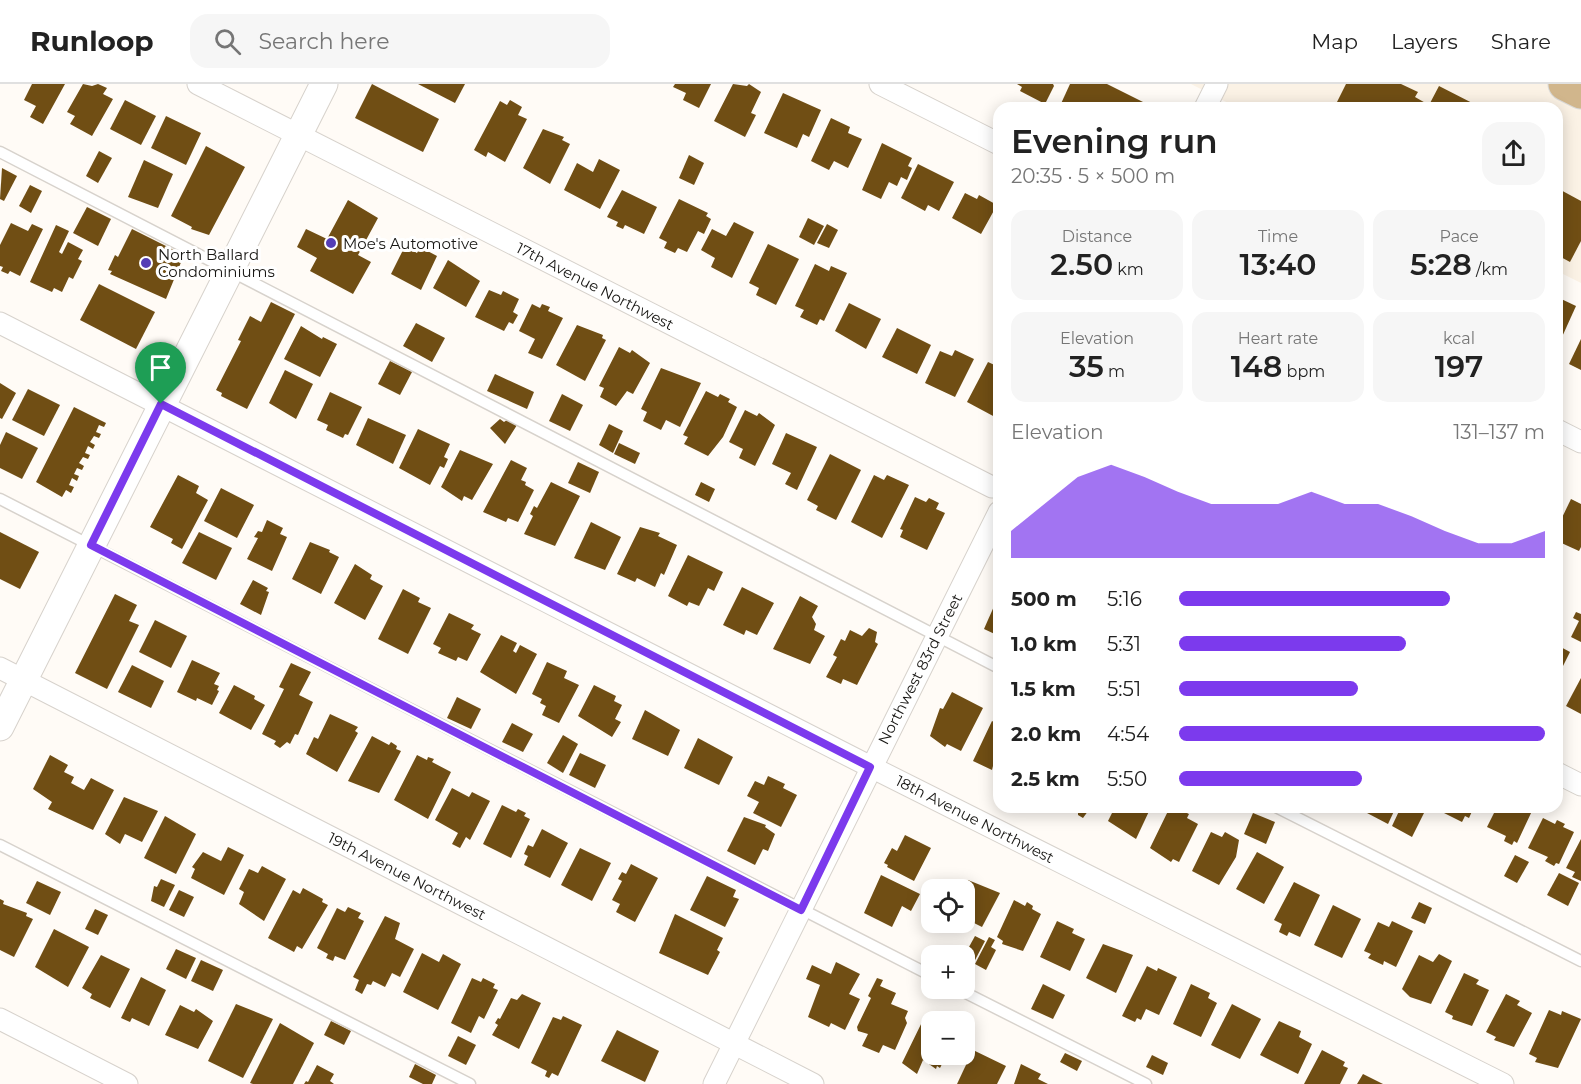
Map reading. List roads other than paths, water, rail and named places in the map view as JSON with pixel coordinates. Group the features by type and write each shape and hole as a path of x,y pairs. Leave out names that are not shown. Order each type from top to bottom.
{"main road":[{"path":"1565,84 1581,92"}],"street":[{"name":"17th Avenue Northwest","path":"198,84 993,482"},
{"path":"0,727 12,675 91,545 324,84"},
{"path":"880,84 993,141"},
{"path":"1208,102 1217,84"},
{"name":"18th Avenue Northwest","path":"0,323 870,767 1503,1084"},
{"path":"1563,433 1581,442"},
{"name":"Northwest 83rd Street","path":"714,1084 993,523"},
{"name":"19th Avenue Northwest","path":"12,675 813,1084"},
{"path":"1563,776 1581,785"},
{"path":"0,1019 127,1084"}],"lane":[{"path":"0,152 993,665"},
{"path":"0,498 921,970"},
{"path":"1288,813 1581,960"},
{"path":"0,845 470,1084"},
{"path":"975,997 1146,1084"}],"place":[{"name":"Moe's Automotive","path":"331,243"},
{"name":"North Ballard Condominiums","path":"146,263"}]}
